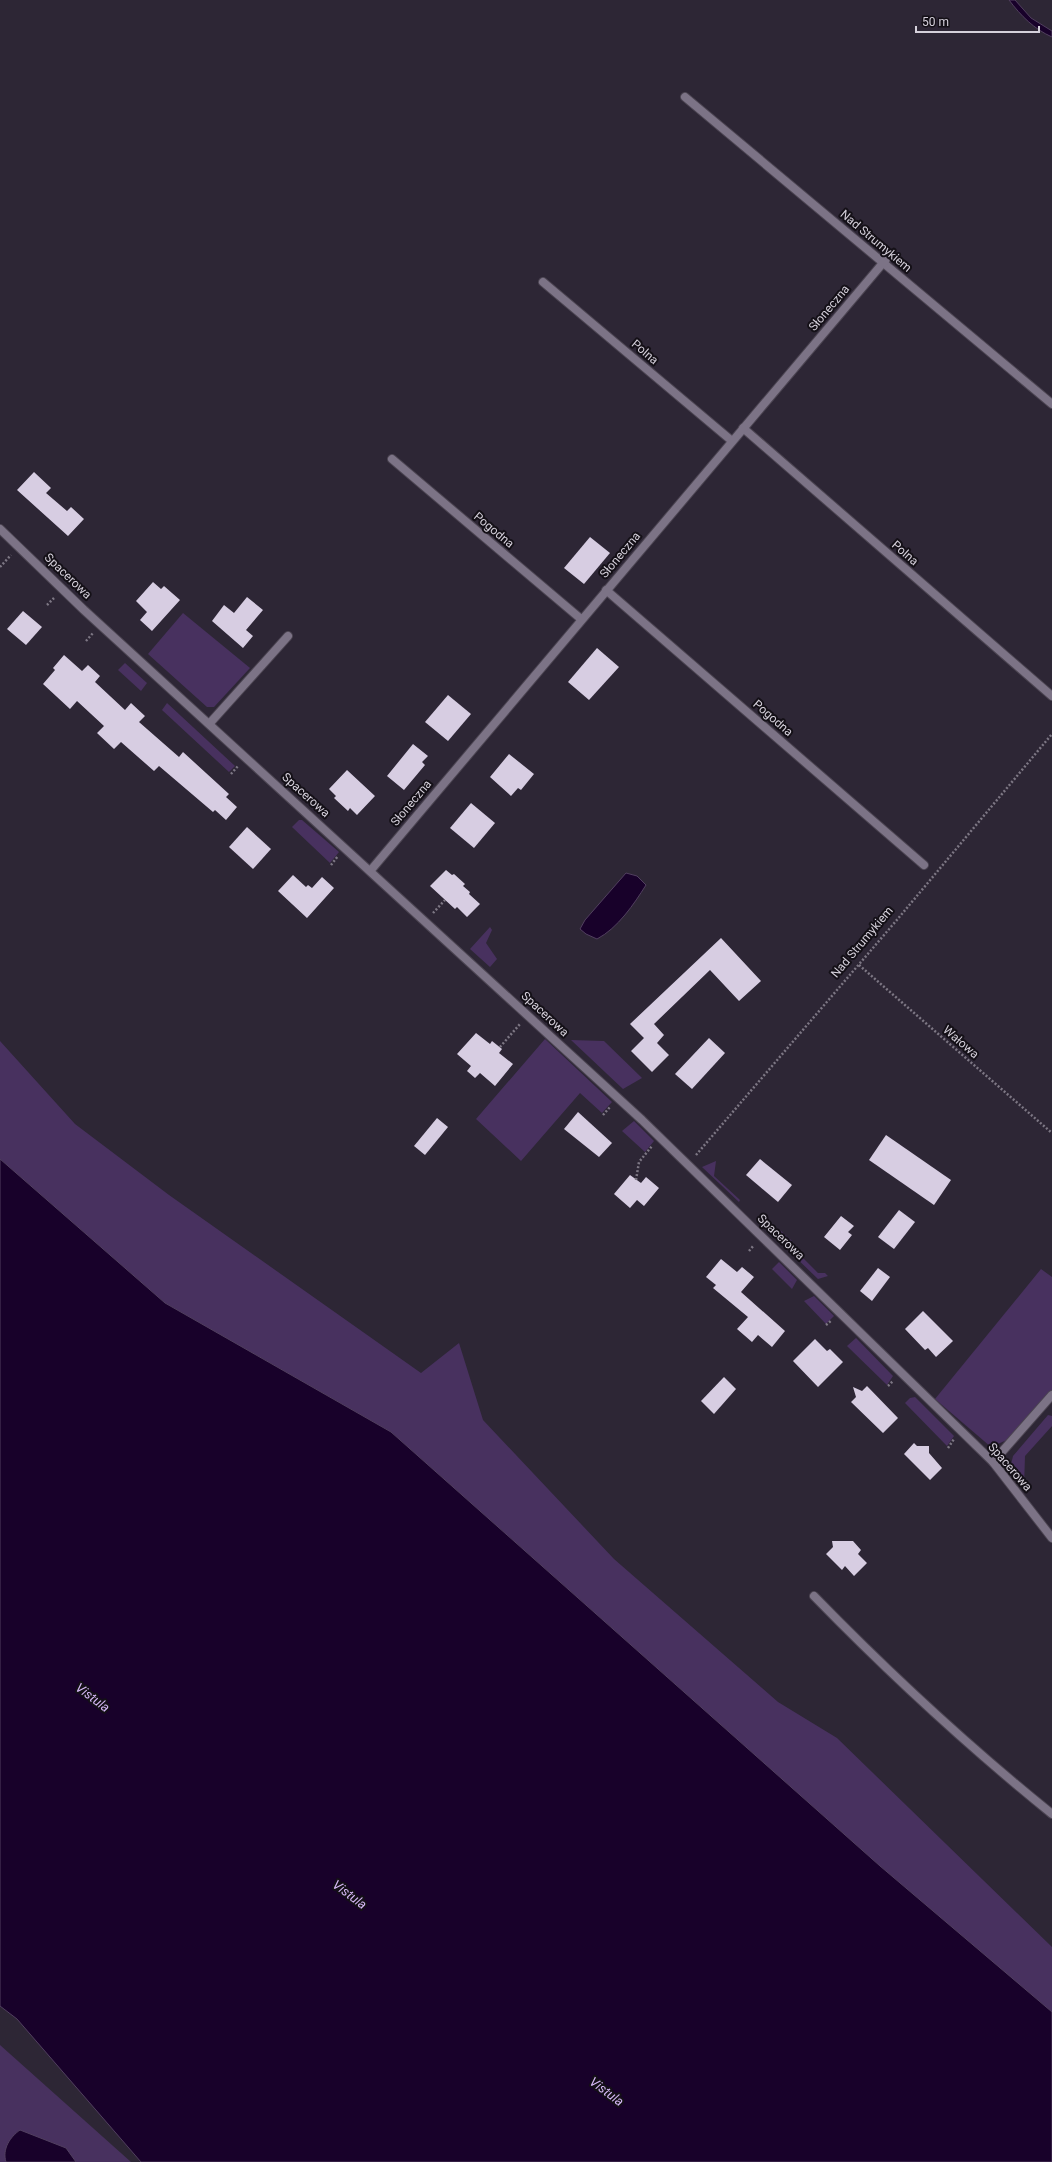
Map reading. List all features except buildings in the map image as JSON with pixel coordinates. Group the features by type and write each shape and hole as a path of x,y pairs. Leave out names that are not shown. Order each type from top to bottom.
{"street":[{"name":"Nad Strumykiem","path":"686,97 886,260 1052,404"},
{"name":"Słoneczna","path":"371,870 581,619 886,260"},
{"name":"Polna","path":"543,282 732,441"},
{"name":"Polna","path":"743,428 1052,696"},
{"name":"Pogodna","path":"392,459 581,619"},
{"name":"Spacerowa","path":"0,529 84,610 371,870 660,1137 993,1462 1052,1538"},
{"name":"Pogodna","path":"606,590 924,865"},
{"path":"210,723 288,636"},
{"path":"993,1462 1052,1395"},
{"path":"814,1596 870,1654 993,1766 1052,1814"}],"path":[{"path":"0,567 11,555"},
{"path":"47,605 56,596"},
{"path":"86,641 94,631"},
{"name":"Nad Strumykiem","path":"688,1164 859,965 1052,734"},
{"path":"231,774 240,764"},
{"path":"426,921 445,900"},
{"name":"Wałowa","path":"859,965 1052,1133"},
{"path":"500,1047 528,1014"},
{"path":"636,1180 639,1162 660,1137"}],"shaded area":[{"path":"183,613 250,668 214,707 207,707 148,654"},
{"path":"125,663 147,683 141,691 118,670"},
{"path":"167,703 235,766 229,772 162,710"},
{"path":"299,820 302,820 339,852 330,863 292,827"},
{"path":"490,927 492,930 486,943 497,959 490,967 470,949"},
{"path":"545,1039 612,1102 602,1113 580,1093 521,1161 476,1119"},
{"path":"571,1040 604,1041 642,1078 623,1089"},
{"path":"0,1041 75,1124 169,1195 421,1373 459,1343 483,1420 614,1559 778,1702 837,1738 1052,1947 1052,2012 880,1866 391,1432 165,1303 0,1159"},
{"path":"634,1121 654,1141 645,1152 622,1131"},
{"path":"716,1161 714,1176 740,1200 739,1202 702,1167"},
{"path":"762,1220 773,1231 780,1230 792,1241 791,1246 818,1273 825,1273 828,1276 818,1279 760,1223"},
{"path":"779,1262 797,1280 792,1289 772,1269"},
{"path":"1041,1269 1052,1277 1052,1390 1009,1439 991,1447 935,1399"},
{"path":"814,1296 834,1316 826,1324 804,1301"},
{"path":"856,1338 893,1376 887,1385 847,1346"},
{"path":"915,1397 954,1436 947,1446 905,1403 910,1398"},
{"path":"1048,1415 1052,1416 1052,1426 1025,1456 1024,1487 1009,1473 1013,1456"},
{"path":"0,2045 131,2162 0,2162"}],"water":[{"path":"1009,0 1015,0 1031,18 1052,31 1052,37 1028,22"},
{"path":"626,873 637,876 646,885 631,908 612,929 597,939 586,934 580,929 585,920"},
{"name":"Vistula","path":"0,1159 165,1303 391,1432 880,1866 1052,2012 1052,2162 141,2162 17,2019 0,2006"},
{"path":"20,2130 66,2148 76,2162 6,2162 6,2148 13,2136"}]}
